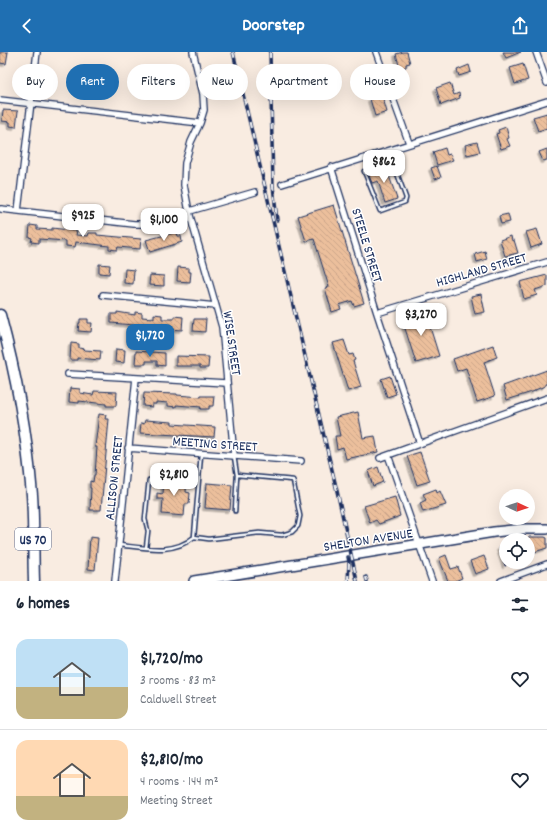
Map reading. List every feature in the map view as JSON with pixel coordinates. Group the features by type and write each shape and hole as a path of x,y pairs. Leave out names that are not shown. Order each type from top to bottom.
{"highway":[{"name":"US 70","path":"0,315 18,393 28,458 32,497 34,581"}],"main road":[{"name":"SHELTON AVENUE","path":"194,581 235,578 494,532 523,529 547,529"}],"street":[{"path":"18,211 37,52"},
{"name":"WISE STREET","path":"194,52 203,94 204,110 191,142 185,163 184,185 189,212 223,336 226,383 234,456"},
{"path":"376,52 409,143"},
{"path":"536,52 547,83"},
{"path":"0,100 200,123"},
{"path":"282,184 331,167 547,101"},
{"name":"STEELE STREET","path":"331,167 420,444"},
{"path":"1,209 140,224 156,222 255,192"},
{"name":"HIGHLAND STREET","path":"377,313 547,262"},
{"path":"103,295 216,306"},
{"path":"68,374 226,383"},
{"name":"ALLISON STREET","path":"115,581 136,378"},
{"path":"380,458 547,398"},
{"name":"MEETING STREET","path":"128,448 300,461"},
{"path":"388,456 432,581"},
{"path":"501,581 547,565"}],"lane":[{"path":"387,150 405,193 405,202 380,210 364,171 392,162"},
{"path":"368,156 372,168"},
{"path":"119,545 167,550 186,544 194,537 201,454"},
{"path":"234,456 237,475 235,511"},
{"path":"194,537 209,539 259,533 282,535 292,532 298,526 300,516 293,480 237,475"},
{"path":"146,548 148,531 145,519 149,480"}],"building":[{"path":"0,52 8,52 6,64 0,63"},
{"path":"407,52 410,63 399,64 396,54"},
{"path":"503,52 521,52 506,58"},
{"path":"523,64 528,80 515,84 510,68"},
{"path":"469,65 471,72 459,76 457,70"},
{"path":"450,83 454,95 459,93 460,98 441,105 436,88"},
{"path":"370,100 383,100 387,112 375,116"},
{"path":"3,110 18,111 16,127 10,126 10,122 2,121"},
{"path":"547,113 547,128 538,131 533,117"},
{"path":"506,127 509,138 507,139 510,146 501,149 496,134 499,133 498,130"},
{"path":"477,142 480,152 467,155 465,145"},
{"path":"445,148 447,155 450,154 453,160 437,165 433,152"},
{"path":"547,149 547,160 543,161 539,152"},
{"path":"437,166 441,177 435,179 431,168"},
{"path":"386,167 397,199 385,203 378,181 372,183 368,173"},
{"path":"334,205 364,303 354,306 352,301 339,305 341,309 332,312 325,288 329,287 314,239 306,241 298,216"},
{"path":"508,214 510,222 501,224 499,216"},
{"path":"30,225 37,226 37,229 52,230 52,228 77,231 76,235 88,236 89,233 97,233 97,235 141,239 140,249 118,247 117,250 109,249 109,246 76,242 75,247 66,246 66,241 39,239 39,243 31,242 32,238 29,237"},
{"path":"537,229 542,244 531,248 526,232"},
{"path":"177,232 178,236 181,236 182,242 150,252 146,240"},
{"path":"511,236 512,241 514,240 518,253 505,256 500,240"},
{"path":"485,251 487,259 477,262 475,254"},
{"path":"99,264 110,265 109,274 99,273"},
{"path":"178,267 189,268 189,272 191,272 190,282 177,281"},
{"path":"125,269 134,270 133,284 124,283"},
{"path":"150,275 164,276 164,286 149,285"},
{"path":"547,275 547,286 535,290 537,295 524,299 520,282"},
{"path":"481,294 485,312 475,314 471,296"},
{"path":"425,311 439,356 416,363 402,319"},
{"path":"117,312 135,315 135,312 142,313 142,317 154,318 154,314 162,315 162,319 174,319 174,316 183,317 182,330 141,327 141,329 133,329 133,325 111,323 111,314 117,314"},
{"path":"80,319 88,319 88,323 92,323 91,332 78,331"},
{"path":"194,319 206,319 205,332 193,331"},
{"path":"344,340 349,355 353,354 355,360 353,361 361,387 348,391 333,343"},
{"path":"71,343 79,344 79,348 85,349 84,350 101,351 100,360 77,358 77,360 70,360"},
{"path":"493,345 497,357 484,362 495,396 477,402 466,368 457,371 453,359"},
{"path":"116,349 125,350 124,363 115,362"},
{"path":"136,351 165,353 165,366 157,365 157,361 146,361 146,364 135,364"},
{"path":"176,356 209,357 208,368 200,368 200,366 176,366"},
{"path":"547,370 547,384 545,384 545,386 535,391 507,400 503,386"},
{"path":"390,376 396,394 387,397 381,379"},
{"path":"70,388 80,389 80,393 93,395 94,391 117,392 116,406 106,406 106,404 79,401 79,403 69,402"},
{"path":"144,393 177,394 201,397 214,396 213,406 209,406 209,409 200,409 201,407 176,405 176,407 168,406 168,403 156,402 156,404 152,404 152,407 143,406"},
{"path":"358,412 363,438 375,436 378,452 346,459 343,447 337,449 335,436 340,436 336,417"},
{"path":"99,414 106,415 105,419 109,419 101,510 90,510 90,481 93,482 95,475 97,447 95,447"},
{"path":"145,420 172,422 172,424 215,427 214,437 140,433 141,423 144,424"},
{"path":"420,452 430,481 417,485 407,456"},
{"path":"378,467 383,482 373,486 368,471"},
{"path":"164,479 187,480 186,492 190,493 189,504 185,504 184,516 162,514 163,499 157,499 157,493 163,494"},
{"path":"207,483 232,485 230,510 205,508"},
{"path":"436,489 437,493 440,491 446,505 423,512 420,503 426,500 423,494"},
{"path":"395,497 400,516 379,524 376,520 370,523 364,506"},
{"path":"90,537 98,538 95,570 88,569"},
{"path":"535,537 547,538 547,548 535,552"},
{"path":"446,555 451,569 458,567 462,578 455,581 448,581 439,558"},
{"path":"484,556 489,569 475,574 470,561"}],"railway":[{"path":"233,52 357,581"},
{"path":"270,52 273,186 277,220"},
{"path":"348,557 348,581"},
{"path":"366,577 367,581"}]}
